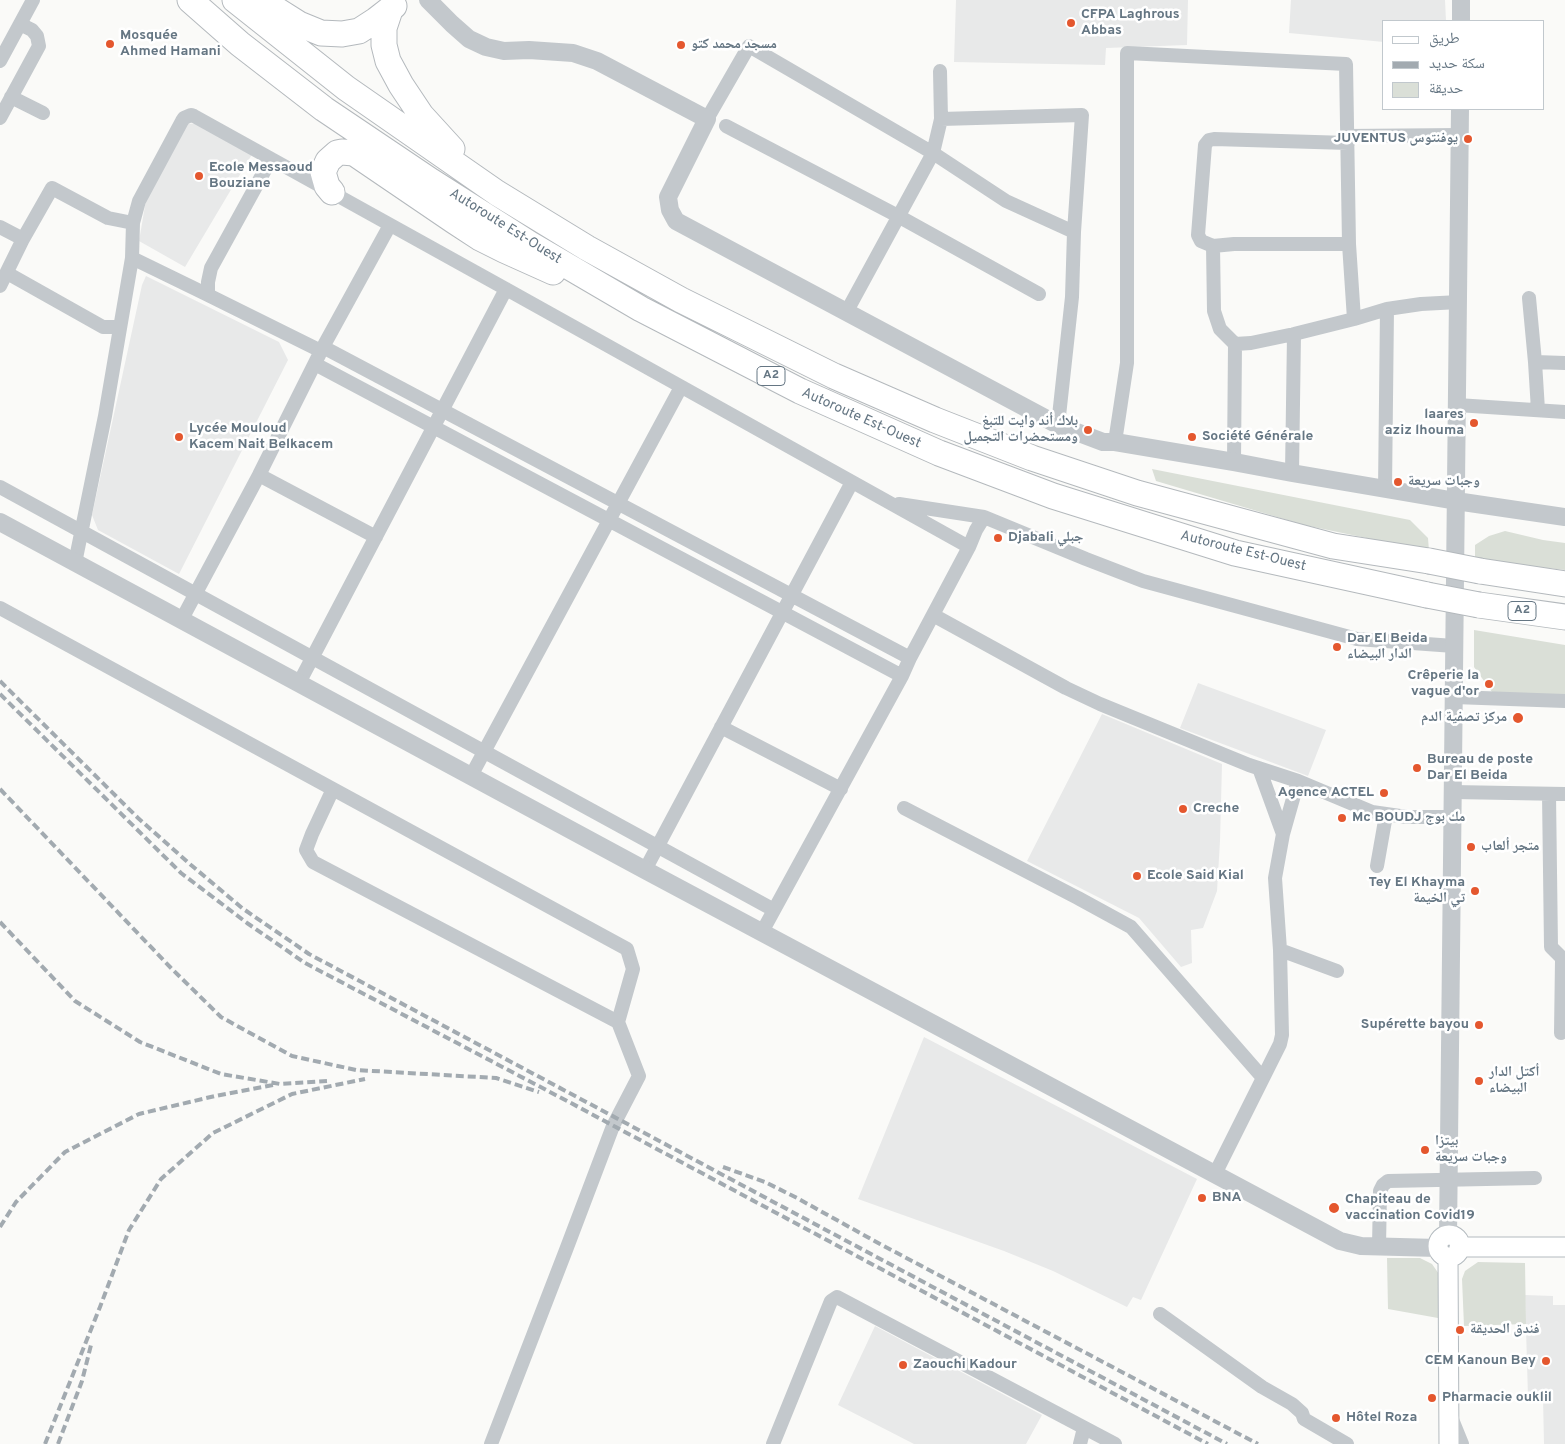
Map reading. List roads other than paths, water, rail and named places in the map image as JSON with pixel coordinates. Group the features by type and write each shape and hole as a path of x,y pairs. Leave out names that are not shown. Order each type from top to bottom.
{"highway":[{"name":"Autoroute Est-Ouest","path":"190,0 240,44 324,109 456,197 530,244 641,309 800,391 939,453 1053,496 1235,553 1427,595 1565,618"},
{"name":"Autoroute Est-Ouest","path":"235,0 346,88 497,192 587,248 681,300 834,376 935,420 1032,458 1146,495 1334,546 1565,584"},
{"path":"261,0 299,24 321,33 342,34 358,30 376,20 394,5"},
{"path":"394,5 384,28 384,45 388,61 401,85 421,115 438,134 497,192"},
{"path":"332,192 326,186 323,172 328,161 332,156 342,152 354,153 454,221 504,250 641,309"}],"main road":[{"path":"1449,1444 1448,1247 1565,1247"}],"street":[{"path":"0,61 33,0"},
{"path":"428,0 470,39 486,47 504,51 529,50 574,53 597,61 707,119"},
{"path":"1461,0 1461,20"},
{"path":"0,118 39,46 37,36 32,30 20,24"},
{"path":"1074,232 1006,201 932,153 749,46 707,119 668,197 670,210 676,221 1058,425 1103,442 1115,442 1234,462 1385,490 1565,517"},
{"path":"1115,442 1127,363 1127,53 1346,64 1348,244 1354,319"},
{"path":"847,311 932,153 941,119 940,71"},
{"path":"12,97 43,113"},
{"path":"0,522 645,870 1340,1241 1361,1246 1379,1247 1448,1247 1460,110"},
{"path":"941,119 1082,115 1074,232 1072,297 1058,425"},
{"path":"75,563 105,416 132,258 134,223 139,201 182,120 187,116 194,116 332,192 969,547"},
{"path":"726,126 898,216 1039,294"},
{"path":"1348,244 1234,244 1213,246 1201,241 1198,235 1206,145 1209,140 1348,139 1460,135"},
{"path":"208,295 208,282 212,268 271,159"},
{"path":"0,286 23,239 52,188 108,218 134,223"},
{"path":"182,619 320,354 390,225"},
{"path":"0,227 23,239"},
{"path":"1213,246 1214,311 1220,329 1235,344 1234,462"},
{"path":"132,258 208,295 320,354 442,410 910,658"},
{"path":"7,273 103,327 120,327"},
{"path":"300,683 506,289"},
{"path":"1529,298 1538,410"},
{"path":"1235,344 1251,343 1294,334 1387,309 1421,304 1459,302"},
{"path":"1385,490 1387,309"},
{"path":"1292,473 1294,334"},
{"path":"320,354 434,427 902,676"},
{"path":"1535,362 1565,363"},
{"path":"471,776 680,387"},
{"path":"1457,405 1565,412"},
{"path":"258,475 376,537"},
{"path":"645,870 852,482"},
{"path":"0,487 774,910"},
{"path":"889,503 984,518 1143,581 1357,639 1454,646"},
{"path":"762,932 902,676 976,530 984,518"},
{"path":"0,608 627,949 633,969 618,1022 638,1076 613,1126 491,1444"},
{"path":"933,615 1066,688 1100,704 1259,768 1298,781 1372,812 1386,815 1452,817"},
{"path":"1454,698 1565,701"},
{"path":"721,727 840,789"},
{"path":"1259,768 1282,834"},
{"path":"1215,1174 1280,1044 1282,1035 1280,950 1275,878 1282,834 1298,781"},
{"path":"333,789 306,850 313,862 618,1022"},
{"path":"1453,792 1565,794"},
{"path":"1549,794 1551,947 1561,956 1562,960 1561,1033"},
{"path":"904,808 1131,926 1263,1078"},
{"path":"1376,866 1386,815"},
{"path":"1280,950 1337,971"},
{"path":"1379,1247 1380,1191 1388,1181 1535,1178"},
{"path":"773,1444 831,1302 836,1297 1115,1444"},
{"path":"1160,1314 1262,1387 1292,1404 1302,1413 1304,1419 1347,1444"},
{"path":"1440,1444 1449,1412"},
{"path":"1449,1412 1462,1444"},
{"path":"1080,1444 1084,1428"}],"railway":[{"path":"0,681 138,818 191,865 242,908 309,954 1227,1444"},
{"path":"0,694 181,873 247,923 305,963 1208,1444"},
{"path":"0,789 171,968 221,1017 292,1056 356,1070 496,1078 539,1092"},
{"path":"0,922 75,1001 140,1042 221,1074 280,1084 327,1081"},
{"path":"45,1444 129,1230 161,1179 213,1133 292,1094 365,1079"},
{"path":"0,1227 16,1202 65,1152 139,1114 215,1096 273,1085"},
{"path":"723,1167 765,1182 797,1198 880,1244 1258,1444"},
{"path":"58,1444 82,1381 91,1345"}],"place":[{"name":"CFPA Laghrous Abbas","path":"1071,23"},
{"name":"Mosquée Ahmed Hamani","path":"110,44"},
{"name":"مسجد محمد كتو","path":"681,45"},
{"name":"JUVENTUS يوفنتوس","path":"1468,139"},
{"name":"Ecole Messaoud Bouziane","path":"199,176"},
{"name":"laares aziz lhouma","path":"1474,423"},
{"name":"بلاك أند وايت للتبغ ومستحضرات التجميل","path":"1088,430"},
{"name":"Lycée Mouloud Kacem Nait Belkacem","path":"179,437"},
{"name":"Société Générale","path":"1192,437"},
{"name":"وجبات سريعة","path":"1398,482"},
{"name":"Djabali جبلي","path":"998,538"},
{"name":"Dar El Beida الدار البيضاء","path":"1337,647"},
{"name":"Crêperie la vague d'or","path":"1489,684"},
{"name":"مركز تصفية الدم","path":"1518,718"},
{"name":"Bureau de poste Dar El Beida","path":"1417,768"},
{"name":"Agence ACTEL","path":"1384,793"},
{"name":"Creche","path":"1183,809"},
{"name":"Mc BOUDJ مك بوج","path":"1342,818"},
{"name":"متجر ألعاب","path":"1471,847"},
{"name":"Ecole Said Kial","path":"1137,876"},
{"name":"Tey El Khayma تي الخيمة","path":"1475,891"},
{"name":"Supérette bayou","path":"1479,1025"},
{"name":"أكتل الدار البيضاء","path":"1479,1081"},
{"name":"بيتزا وجبات سريعة","path":"1425,1150"},
{"name":"BNA","path":"1202,1198"},
{"name":"Chapiteau de vaccination Covid19","path":"1334,1208"},
{"name":"فندق الحديقة","path":"1460,1330"},
{"name":"CEM Kanoun Bey","path":"1546,1361"},
{"name":"Zaouchi Kadour","path":"903,1365"},
{"name":"Pharmacie ouklil","path":"1432,1398"},
{"name":"Hôtel Roza","path":"1336,1418"}]}
